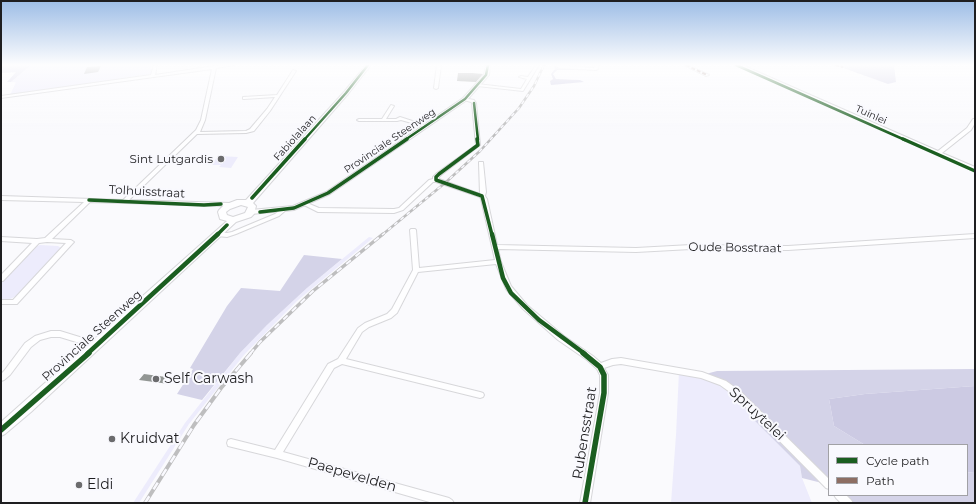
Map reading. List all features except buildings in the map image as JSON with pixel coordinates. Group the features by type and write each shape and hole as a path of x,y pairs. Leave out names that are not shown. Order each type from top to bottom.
{"main road":[{"name":"Fabiolalaan","path":"226,222 243,217 248,207 343,89"},
{"name":"Fabiolalaan","path":"248,207 349,89"},
{"path":"226,222 222,214 227,207 248,207"},
{"name":"Provinciale Steenweg","path":"1,430 217,234 226,222"},
{"name":"Provinciale Steenweg","path":"194,254 226,222"}],"street":[{"path":"1,97 62,89"},
{"path":"125,201 197,133 203,120 210,89"},
{"path":"197,133 246,132 252,130 269,110 282,89"},
{"name":"Provinciale Steenweg","path":"217,234 227,235 277,215 283,210 304,204 328,192 465,99 474,89"},
{"path":"509,89 522,90 523,89"},
{"name":"Tuinlei","path":"795,89 975,169"},
{"path":"244,98 277,96"},
{"path":"436,180 436,177 439,174 478,145 474,103 465,99"},
{"path":"384,120 392,106"},
{"path":"359,120 397,120 400,118 426,126"},
{"path":"938,153 969,129 975,120"},
{"path":"481,163 482,196 503,278 517,299 556,333 600,367"},
{"path":"304,204 318,210 394,211 405,206 432,180 436,180 482,196"},
{"name":"Tolhuisstraat","path":"1,198 125,201 227,207"},
{"path":"47,240 89,200"},
{"path":"248,207 283,210"},
{"path":"277,454 331,366 342,361 360,330 367,325 389,316 395,311 416,270 413,230"},
{"name":"Oude Bosstraat","path":"494,247 636,250 691,247 793,248 975,236"},
{"path":"1,239 71,242 15,302 1,302"},
{"path":"1,279 37,241"},
{"path":"416,270 498,262"},
{"path":"1,378 7,373 28,345 38,338 51,334 60,334 96,345"},
{"path":"342,361 480,394"},
{"name":"Spruytelei","path":"600,367 612,362 621,361 702,375 723,383 737,393 828,484"},
{"name":"Rubensstraat","path":"584,503 604,393 604,375 600,367"},
{"name":"Paepevelden","path":"231,443 277,454 449,503"}],"shaded area":[{"path":"13,89 54,89 10,95"},
{"path":"218,156 238,157 231,168 219,167 221,165 211,165"},
{"path":"369,237 373,238 297,301 244,355 189,424 139,503 133,503 185,423 240,353 267,325 307,288"},
{"path":"40,245 58,246 61,248 19,295 10,299 1,299 1,281 35,247"},
{"path":"304,255 342,259 307,288 267,325 240,353 202,400 177,394 193,369 190,368 227,306 241,288 280,291"},
{"path":"975,369 975,386 865,394 829,399 834,426 863,444 828,444 828,487 822,483 802,478 800,466 753,419 751,407 737,393 702,375 717,371"},
{"path":"679,371 713,379 751,407 753,419 800,466 802,478 812,503 671,503"},
{"path":"975,386 975,473 968,472 968,444 863,444 834,426 829,399 865,394"},
{"path":"968,472 975,473 975,503 848,503 839,496 968,496"}],"railway":[{"path":"382,235 445,183 480,151 519,108 532,89"},
{"path":"250,354 260,342 313,291 383,234"},
{"path":"145,503 194,425 221,388 251,353"}],"cycle path":[{"path":"252,198 350,89"},
{"path":"260,212 294,208 328,193 465,99 474,89"},
{"path":"789,89 975,171"},
{"path":"474,103 478,145 439,174 436,177 436,180 482,196 484,199 498,262 503,278 511,293 539,320 590,358 600,367 604,375 604,393 585,503"},
{"path":"89,200 204,205 221,204"},
{"path":"1,430 82,359 227,225"}],"place":[{"name":"Sint Lutgardis","path":"221,159"},
{"name":"Self Carwash","path":"156,379"},
{"name":"Kruidvat","path":"112,439"},
{"name":"Eldi","path":"79,485"}]}
